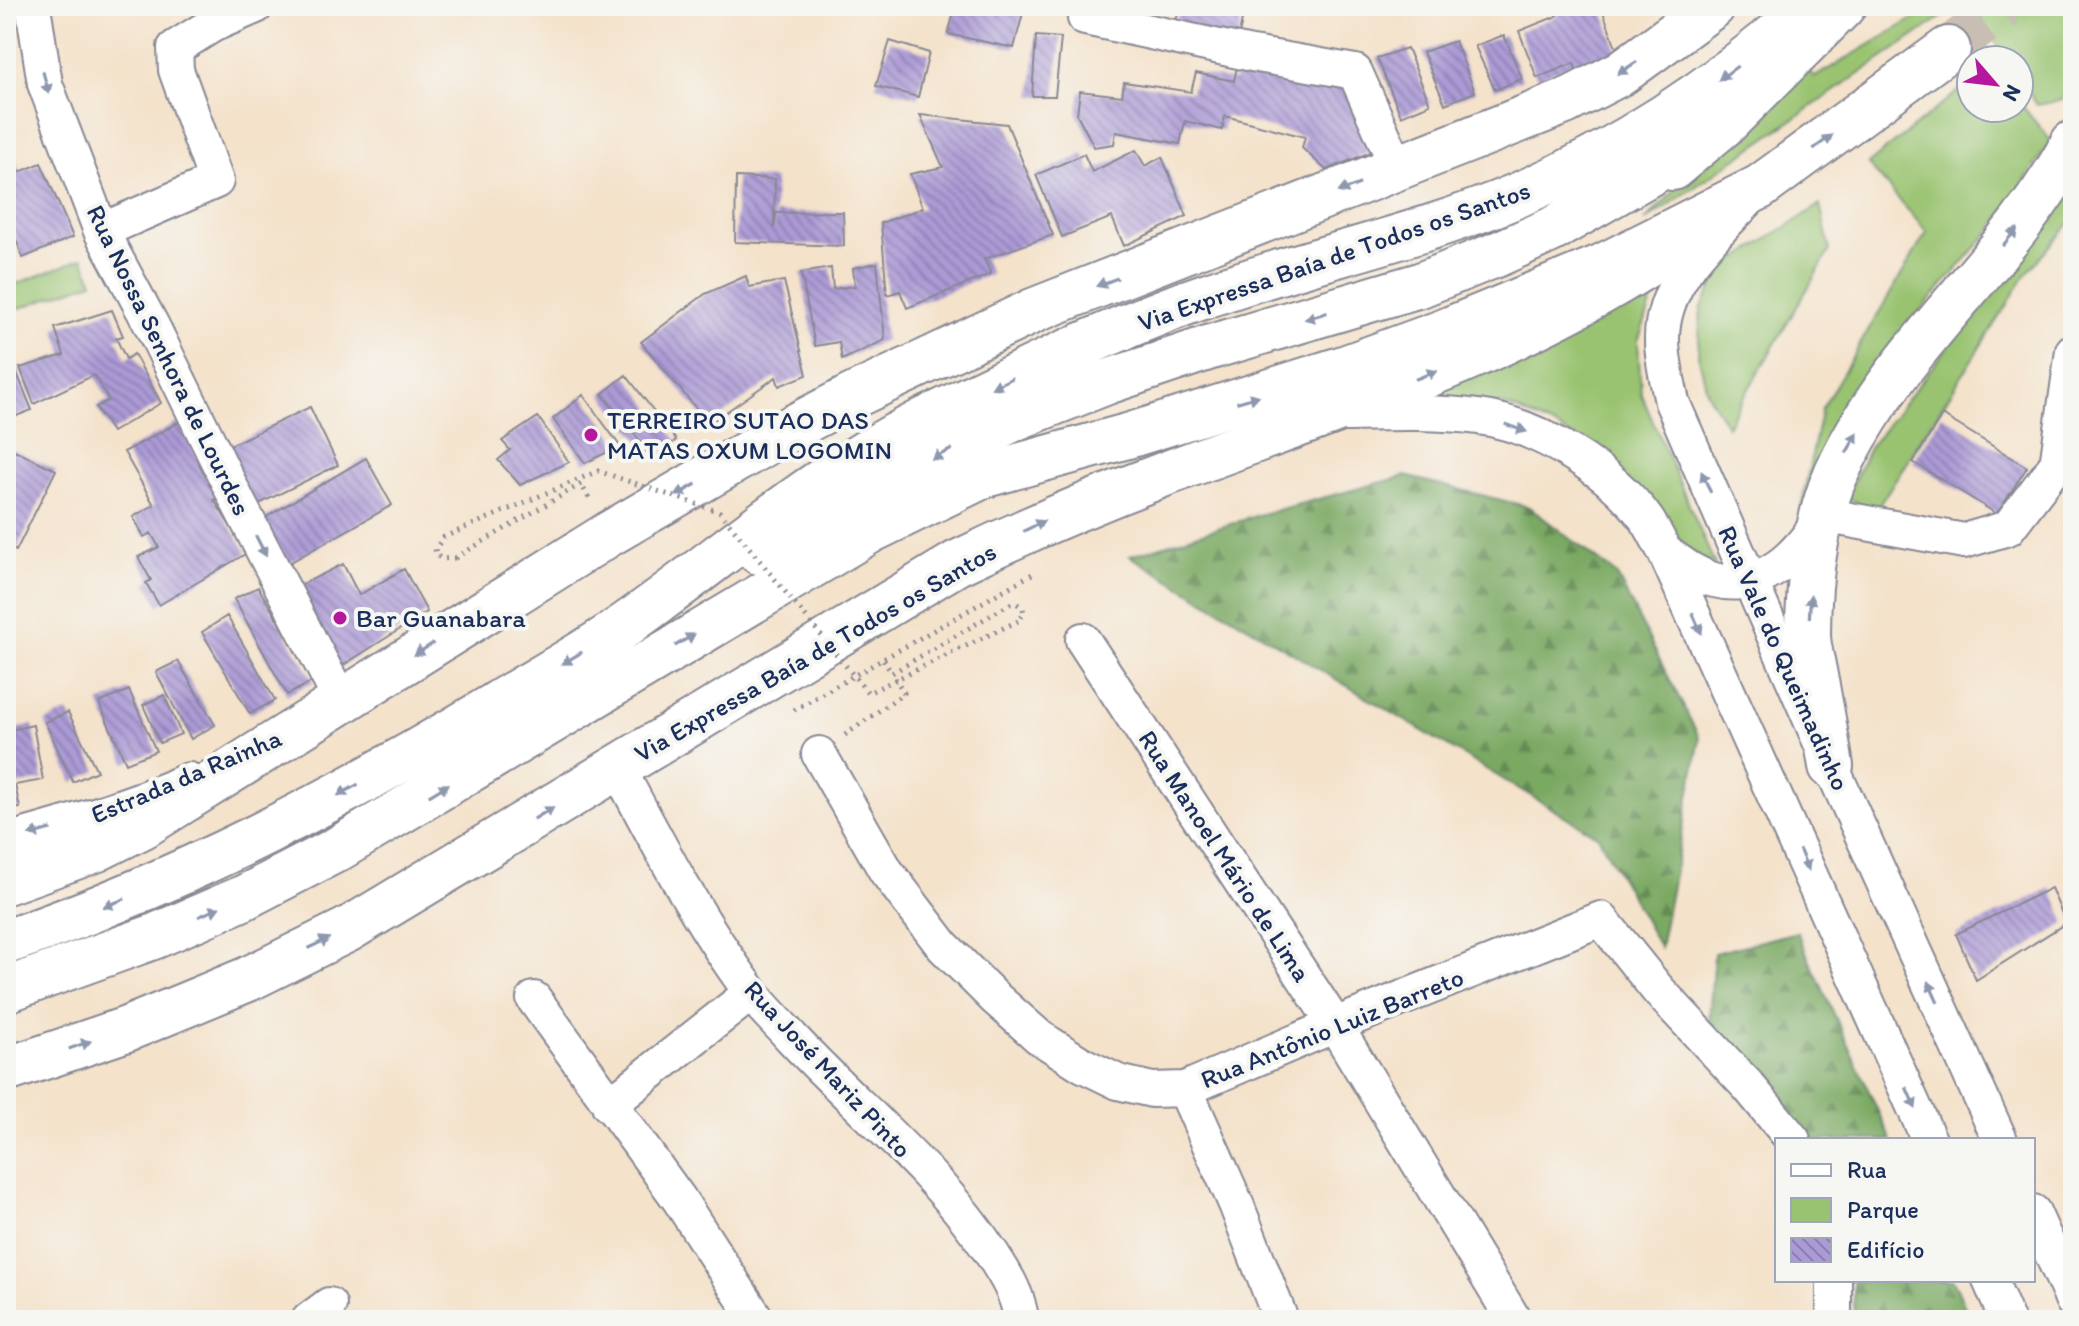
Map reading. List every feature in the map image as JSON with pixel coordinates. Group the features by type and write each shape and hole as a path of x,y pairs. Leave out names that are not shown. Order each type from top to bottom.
{"main road":[{"path":"851,397 1035,310 1579,95 1621,73 1713,6"},
{"name":"Via Expressa Baía de Todos os Santos","path":"6,942 136,895 312,810 411,755 625,626 762,521 857,455 1017,376 1202,297 1434,225 1518,195 1601,154 1673,113 1758,52 1810,6"},
{"path":"985,475 1164,396 1307,350 1491,284 1548,257 1593,232 1645,193 1727,122 1843,6"},
{"name":"Via Expressa Baía de Todos os Santos","path":"6,1070 127,1029 261,972 349,929 957,563 1050,519 1327,414 1540,326 1628,279 1948,49"},
{"path":"1831,766 1808,638 1811,578 1823,515 1843,458 1869,413 1906,361 2022,223 2073,143"},
{"path":"625,626 912,468 1018,417 1107,382 1211,347 1420,285 1551,230 1693,149"},
{"name":"Via Expressa Baía de Todos os Santos","path":"6,990 153,937 243,898 336,850 870,531 985,475 1254,397 1440,333 1603,266 1760,187"},
{"path":"851,397 1112,315 1202,297"},
{"name":"Estrada da Rainha","path":"270,745 609,534 784,432 851,397"},
{"path":"6,882 95,850 143,826 270,745"}],"street":[{"name":"Rua Nossa Senhora de Lourdes","path":"33,6 45,84 101,231 341,701"},
{"path":"101,231 216,181 176,70 175,48 212,25 256,6"},
{"path":"1085,18 1252,54 1355,72 1398,169"},
{"name":"Rua Vale do Queimadinho","path":"1760,187 1698,252 1678,282 1666,310 1661,338 1672,402 1831,766 1999,1138"},
{"path":"1665,552 1694,572 1732,583 1768,574 1787,561 1802,546 1823,515 1964,541 2008,528 2065,454 2073,351"},
{"path":"1327,414 1415,413 1481,417 1520,428 1591,465 1647,519 1665,552 1928,1138"},
{"name":"Rua Manoel Mário de Lima","path":"1083,640 1335,1025 1514,1320"},
{"name":"Estrada da Rainha","path":"6,841 154,795 270,745"},
{"name":"Rua Antônio Luiz Barreto","path":"819,754 886,871 943,946 1039,1037 1106,1076 1152,1090 1185,1089 1335,1025 1601,919 1658,990 1749,1087 1791,1138"},
{"name":"Rua José Mariz Pinto","path":"618,768 678,879 751,993 946,1193 980,1235 1004,1272 1020,1305 1021,1320"},
{"path":"609,1105 751,993"},
{"path":"534,999 679,1199 729,1272 757,1320"},
{"path":"1185,1089 1242,1218 1281,1320"},
{"path":"2035,1216 2073,1301"},
{"path":"1834,1282 1834,1320"},
{"path":"1991,1282 2007,1320"}],"path":[{"path":"549,503 455,558 442,559 436,555 435,549 444,537 598,471 720,512 868,693 1018,621 1024,614 1023,608 1016,603 1010,604 892,673"},
{"path":"782,717 1043,568"},
{"path":"819,754 904,693 883,660"}],"green space":[{"path":"1935,6 1945,15 1645,221 1800,62 1815,77"},
{"path":"1972,6 2073,6 2073,42 2063,100 2037,105 2035,102 2035,44 1997,44"},
{"path":"1955,94 1955,124 2035,124 2035,122 2051,141 1994,227 1861,378 1800,511 1822,408 1927,232 1868,164"},
{"path":"2073,177 2073,219 2027,273 1876,510 1846,498 1869,448 2062,201"},
{"path":"1820,205 1830,250 1727,426 1708,395 1698,354 1701,309 1721,269"},
{"path":"83,258 93,282 6,313 6,288"},
{"path":"1657,288 1638,341 1641,394 1715,565 1687,550 1605,457 1558,428 1505,405 1414,395"},
{"path":"1405,476 1529,507 1616,574 1700,739 1660,948 1598,836 1130,556 1262,514"},
{"path":"1797,932 1890,1138 1808,1138 1709,1020 1714,953"},
{"path":"1853,1282 1954,1282 1971,1320 1854,1320"}],"building":[{"path":"956,6 1013,6 1024,9 1014,48 948,34"},
{"path":"1180,6 1245,6 1237,44 1174,29"},
{"path":"1568,6 1601,6 1618,53 1577,71 1574,63 1537,78 1519,31 1557,16 1555,12"},
{"path":"1504,35 1522,79 1495,90 1475,46"},
{"path":"1036,36 1061,38 1055,96 1032,96"},
{"path":"890,41 929,53 918,97 876,86"},
{"path":"1455,41 1475,92 1445,104 1423,52"},
{"path":"1407,48 1430,104 1401,116 1377,58"},
{"path":"1238,63 1346,79 1376,150 1326,170 1302,148 1305,137 1225,116 1222,130 1185,121 1180,144 1116,132 1114,144 1094,147 1077,114 1080,91 1122,96 1124,82 1191,92 1196,73 1234,81"},
{"path":"920,115 1007,124 1053,235 984,259 991,274 907,308 900,291 887,295 881,223 923,208 910,174 943,167"},
{"path":"1136,150 1145,166 1162,157 1187,216 1124,246 1112,217 1062,237 1036,175 1084,154 1092,172"},
{"path":"12,152 20,172 41,163 73,237 23,258 6,212 6,154"},
{"path":"736,177 775,179 774,229 776,213 843,212 844,246 735,242"},
{"path":"877,263 885,340 842,360 839,342 815,346 801,273 831,268 833,289 855,286 853,268"},
{"path":"746,276 749,287 784,281 807,375 779,386 776,377 709,424 641,342 705,294"},
{"path":"112,310 123,336 116,338 126,359 134,354 161,403 112,432 96,407 109,400 94,375 34,404 20,368 64,355 55,328"},
{"path":"6,346 32,410 6,420"},
{"path":"626,375 676,440 654,458 602,394"},
{"path":"583,395 620,446 585,463 553,419"},
{"path":"310,407 338,465 253,507 224,448"},
{"path":"1942,415 2027,467 1997,514 1913,462"},
{"path":"538,417 569,462 520,485 498,460 510,450 502,441"},
{"path":"179,422 219,496 214,500 247,553 159,605 146,583 151,580 138,557 159,547 151,533 144,537 133,517 154,505 124,452"},
{"path":"12,449 56,470 16,551 6,546 6,460"},
{"path":"366,458 392,505 282,567 258,522"},
{"name":"Bar Guanabara","path":"343,564 359,595 404,569 427,612 334,671 295,588"},
{"path":"258,587 314,681 287,695 234,599"},
{"path":"227,616 275,700 250,714 202,632"},
{"path":"178,661 215,725 191,739 156,672"},
{"path":"129,690 156,751 126,763 99,703"},
{"path":"164,695 181,734 160,743 143,705"},
{"path":"68,712 97,771 73,782 45,722"},
{"path":"33,725 43,780 15,785 20,808 6,810 6,731"},
{"path":"2051,888 2066,923 1976,980 1956,934"}],"tunnel":[{"path":"1948,49 2006,6"}],"place":[{"name":"TERREIRO SUTAO DAS MATAS OXUM LOGOMIN","path":"591,435"},
{"name":"Bar Guanabara","path":"340,618"}]}
